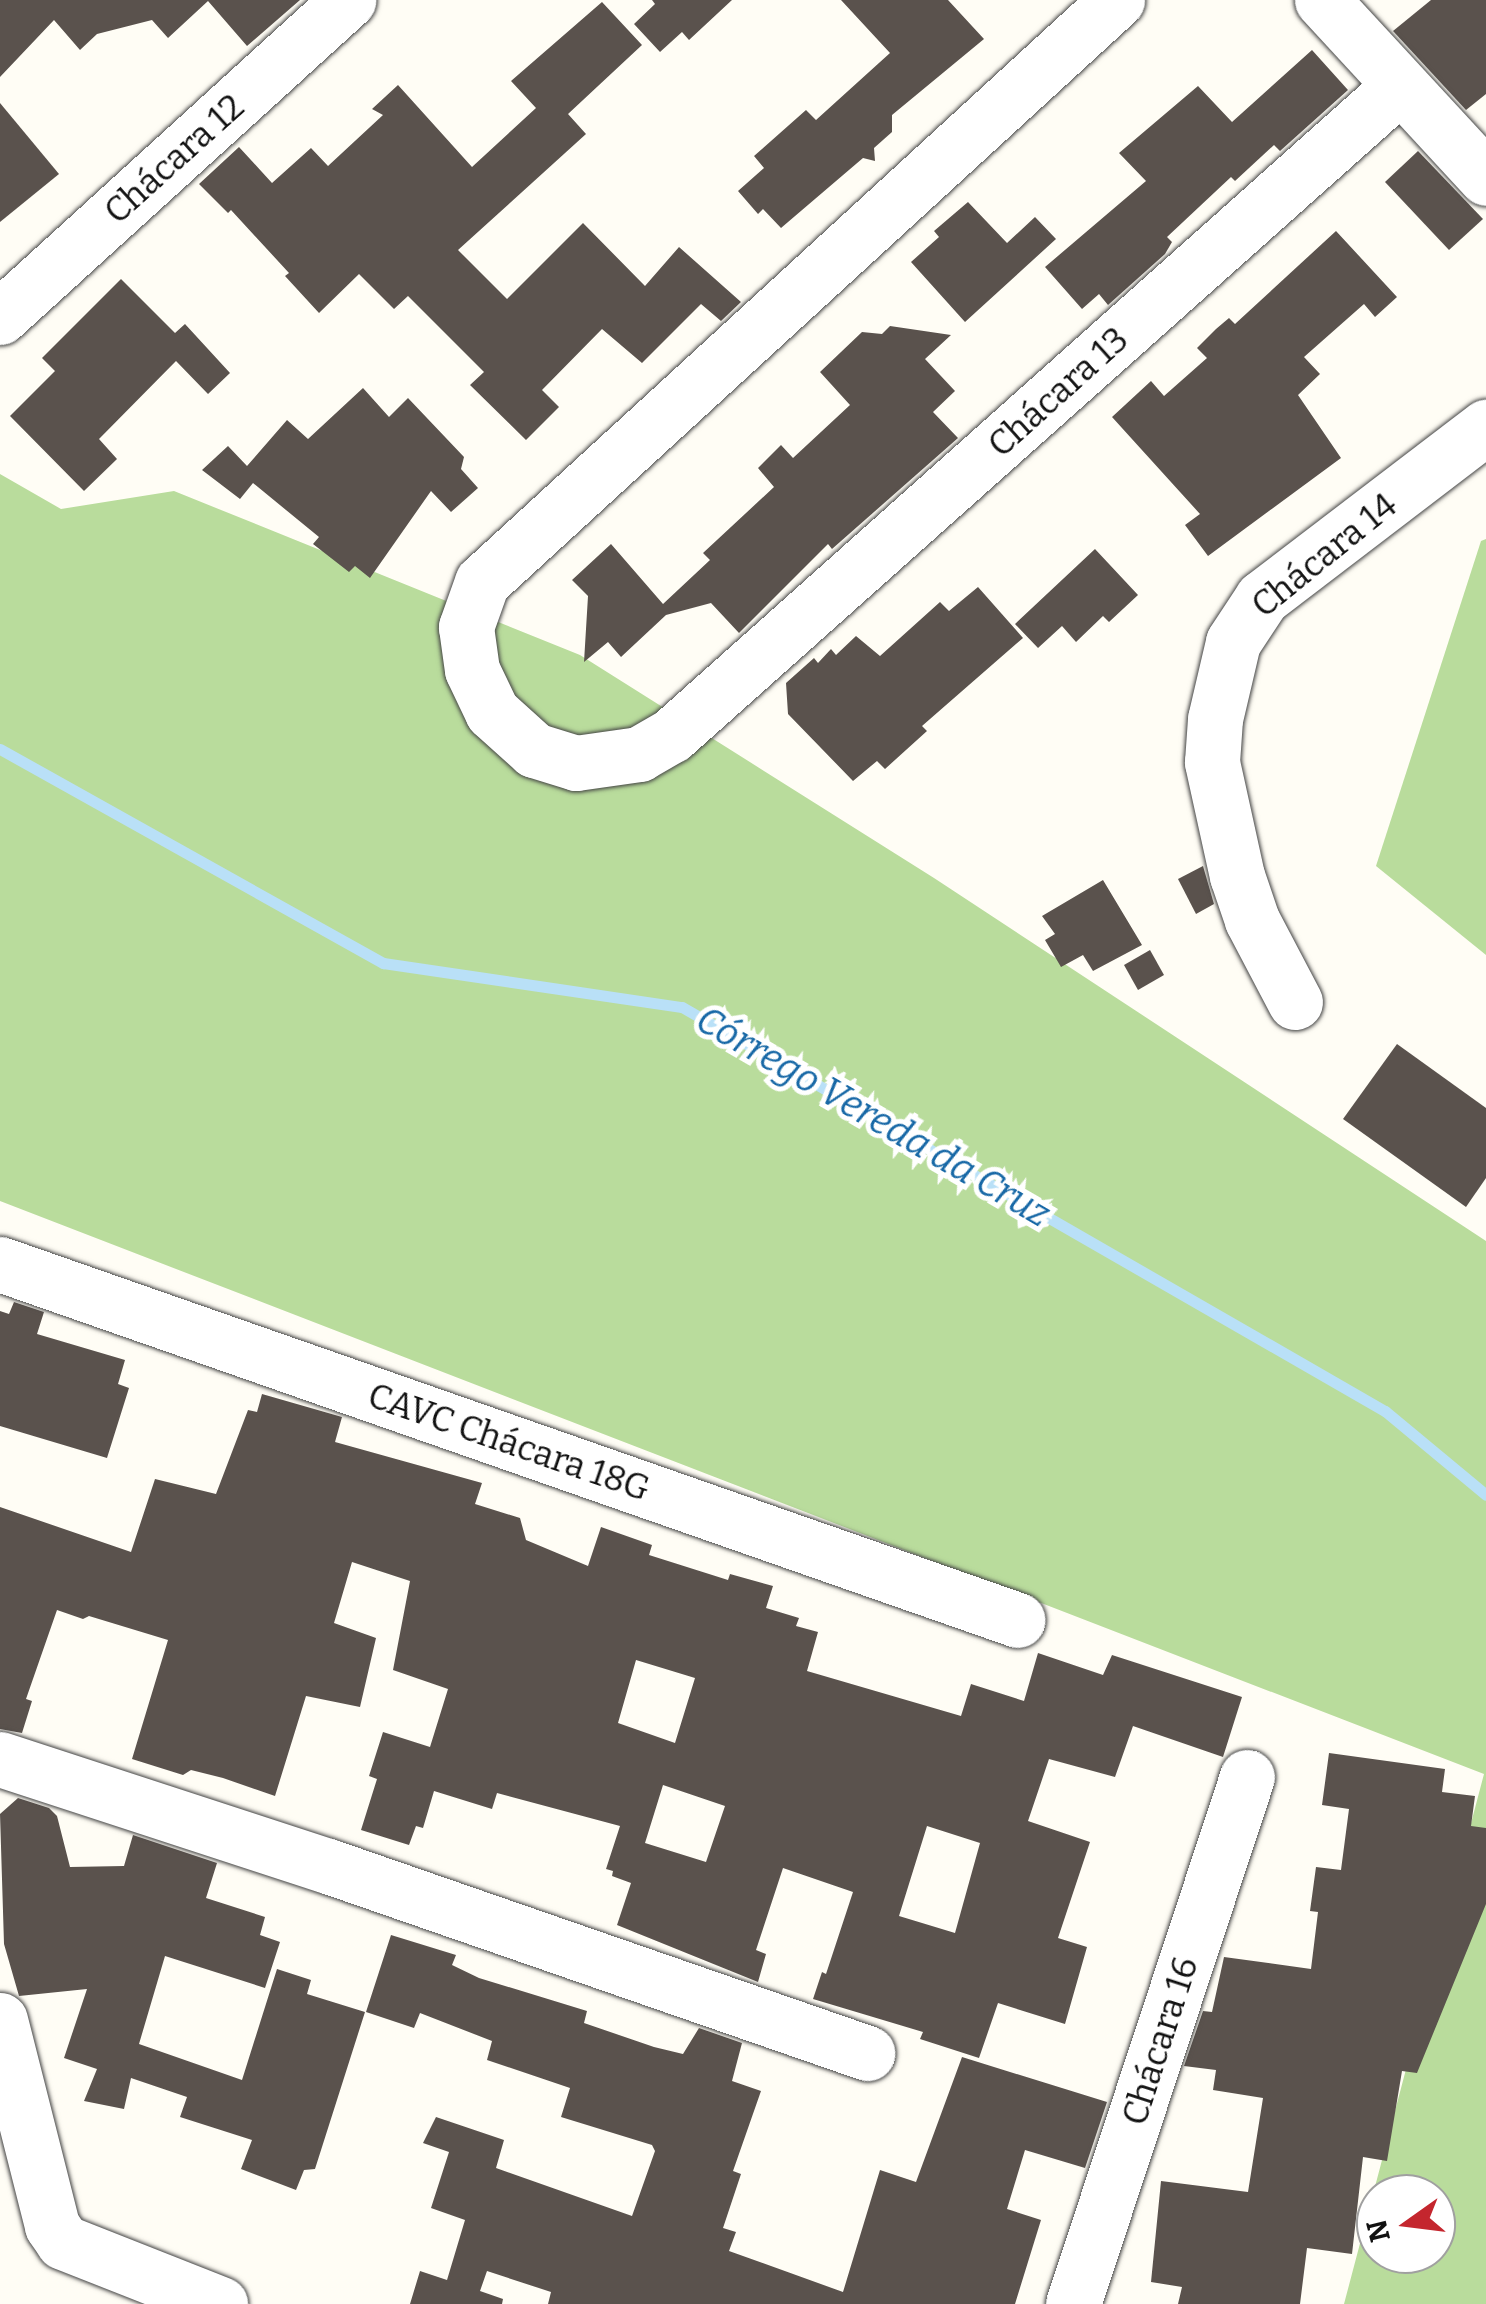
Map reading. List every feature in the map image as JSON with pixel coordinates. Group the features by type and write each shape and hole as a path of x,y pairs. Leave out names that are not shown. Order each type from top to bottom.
{"street":[{"name":"Chácara 12","path":"0,317 348,0"},
{"name":"Chácara 13","path":"1117,0 482,582 466,628 472,670 492,712 534,750 576,764 638,754 716,698 1400,86"},
{"path":"1322,0 1486,178"},
{"name":"Chácara 14","path":"1295,1002 1247,906 1212,762 1215,719 1233,642 1262,598 1486,427"},
{"name":"CAVC Chácara 18G","path":"0,1264 1018,1620"},
{"path":"0,1759 328,1866 867,2053"},
{"name":"Chácara 16","path":"1072,2304 1246,1777"},
{"path":"0,2020 52,2226 63,2242 220,2304"}],"green space":[{"path":"0,474 61,509 174,491 580,655 934,878 1486,1241 1486,2304 1344,2304 1356,2259 1356,2274 1456,2274 1456,2174 1378,2174 1484,1774 0,1201"},
{"path":"1486,539 1486,955 1376,866 1481,541"}],"building":[{"path":"0,0 300,0 247,46 208,1 168,38 152,20 97,34 80,50 54,20 0,77"},
{"path":"652,0 732,0 689,40 682,32 660,52 634,24 655,4"},
{"path":"841,0 948,0 984,39 892,115 892,132 874,148 875,161 863,158 781,228 763,209 758,214 738,191 764,168 754,156 806,110 816,120 890,53"},
{"path":"1431,0 1486,0 1486,94 1466,110 1393,31"},
{"path":"602,2 642,45 568,114 586,134 458,250 507,299 583,223 645,286 679,247 741,302 721,321 701,304 642,363 602,329 542,390 559,407 526,440 470,385 484,372 408,296 394,309 359,274 319,313 285,276 289,273 231,210 228,213 199,184 239,147 272,183 311,148 328,166 383,115 372,109 398,85 472,167 536,108 511,81"},
{"path":"1312,50 1348,90 1280,151 1274,145 1235,181 1231,177 1167,237 1172,242 1165,254 1108,305 1099,294 1082,309 1045,267 1146,181 1119,153 1198,86 1232,122"},
{"path":"0,103 59,174 0,222"},
{"path":"1418,151 1483,219 1449,250 1385,182"},
{"path":"968,202 1007,243 1035,217 1056,239 965,322 911,262 939,237 934,231"},
{"path":"1336,231 1397,297 1375,317 1364,304 1304,357 1320,374 1298,395 1341,458 1208,556 1185,525 1200,514 1112,417 1151,381 1164,396 1207,358 1197,348 1216,329 1229,318 1235,324"},
{"path":"121,279 175,333 185,324 230,373 208,394 176,361 99,439 117,459 84,491 10,416 55,371 42,358"},
{"path":"890,326 951,335 925,359 955,391 933,412 958,438 832,549 828,544 739,633 711,603 666,615 621,657 608,642 584,662 588,596 572,580 611,544 663,604 710,560 703,553 774,487 758,468 781,445 793,458 850,405 820,372 862,332 882,334"},
{"path":"363,388 389,417 408,398 464,457 461,469 478,488 451,512 431,491 370,578 355,566 349,572 313,544 319,537 253,483 240,499 202,470 228,446 247,466 287,420 308,439"},
{"path":"1095,549 1138,595 1109,622 1103,616 1076,642 1062,626 1038,648 1015,624"},
{"path":"978,587 1023,638 922,726 927,731 885,769 877,761 853,781 788,714 786,683 814,658 818,663 831,649 836,655 856,636 880,656 940,602 949,611"},
{"path":"1203,866 1214,904 1196,914 1178,879"},
{"path":"1103,880 1142,945 1093,971 1083,955 1061,967 1045,940 1055,934 1042,916"},
{"path":"1150,950 1164,975 1138,990 1124,965"},
{"path":"1397,1044 1486,1108 1486,1178 1466,1207 1343,1119"},
{"path":"14,1302 44,1312 37,1334 125,1360 118,1384 129,1388 107,1458 0,1426 0,1311 9,1314"},
{"path":"262,1394 342,1417 335,1442 482,1483 475,1504 520,1518 526,1540 588,1566 601,1527 652,1545 649,1555 728,1580 730,1574 773,1586 766,1608 799,1618 796,1626 818,1632 807,1671 961,1716 971,1684 1024,1701 1038,1653 1103,1675 1112,1655 1242,1697 1223,1757 1133,1726 1115,1777 1049,1759 1028,1821 1090,1842 1058,1938 1087,1947 1065,2024 998,2003 979,2058 920,2039 923,2032 813,1999 822,1972 826,1974 853,1892 783,1868 756,1950 766,1954 758,1982 617,1925 631,1883 612,1876 613,1871 606,1869 620,1826 497,1793 492,1809 434,1791 423,1828 416,1826 409,1845 361,1830 377,1779 369,1776 383,1732 430,1747 448,1689 393,1670 410,1581 352,1562 334,1623 376,1638 360,1707 306,1696 275,1796 223,1778 191,1770 183,1775 132,1759 168,1640 89,1616 83,1619 57,1610 26,1699 32,1701 22,1733 0,1729 0,1507 131,1552 155,1479 216,1494 248,1410 257,1412","holes":["636,1660 695,1678 675,1743 618,1723","663,1785 725,1806 706,1862 645,1843","927,1826 980,1843 955,1933 899,1916"]},
{"path":"1329,1753 1445,1769 1442,1792 1475,1796 1471,1826 1486,1828 1486,1904 1417,2073 1402,2071 1387,2161 1363,2157 1361,2174 1356,2174 1352,2254 1307,2248 1300,2304 1178,2304 1182,2287 1151,2282 1161,2181 1248,2192 1263,2098 1213,2090 1216,2070 1184,2066 1203,2011 1212,2012 1224,1957 1311,1969 1318,1912 1310,1911 1316,1867 1341,1870 1349,1809 1322,1805"},
{"path":"18,1798 49,1808 57,1816 70,1867 124,1866 133,1835 217,1863 206,1898 265,1917 260,1935 280,1942 265,1988 165,1956 139,2044 242,2080 277,1969 311,1980 307,1994 365,2012 315,2169 304,2170 296,2190 241,2169 252,2140 180,2117 187,2097 131,2078 124,2109 84,2101 97,2069 64,2058 87,1989 19,1996 4,1944 0,1814"},
{"path":"391,1935 456,1955 452,1965 479,1978 587,2011 584,2023 654,2047 683,2054 699,2028 742,2043 732,2081 761,2091 733,2171 741,2174 723,2228 736,2232 729,2251 843,2292 880,2170 916,2182 962,2057 1107,2102 1085,2168 1025,2150 1007,2209 1041,2220 1015,2304 548,2304 551,2292 487,2271 480,2291 503,2299 502,2304 410,2304 420,2271 447,2280 465,2220 431,2208 449,2152 423,2143 436,2117 504,2140 496,2168 632,2216 655,2151 652,2145 561,2117 570,2088 487,2060 492,2041 420,2013 414,2028 366,2012"}],"waterway":[{"name":"Córrego Vereda da Cruz","path":"0,749 383,963 682,1007 1385,1411 1486,1495"}]}
